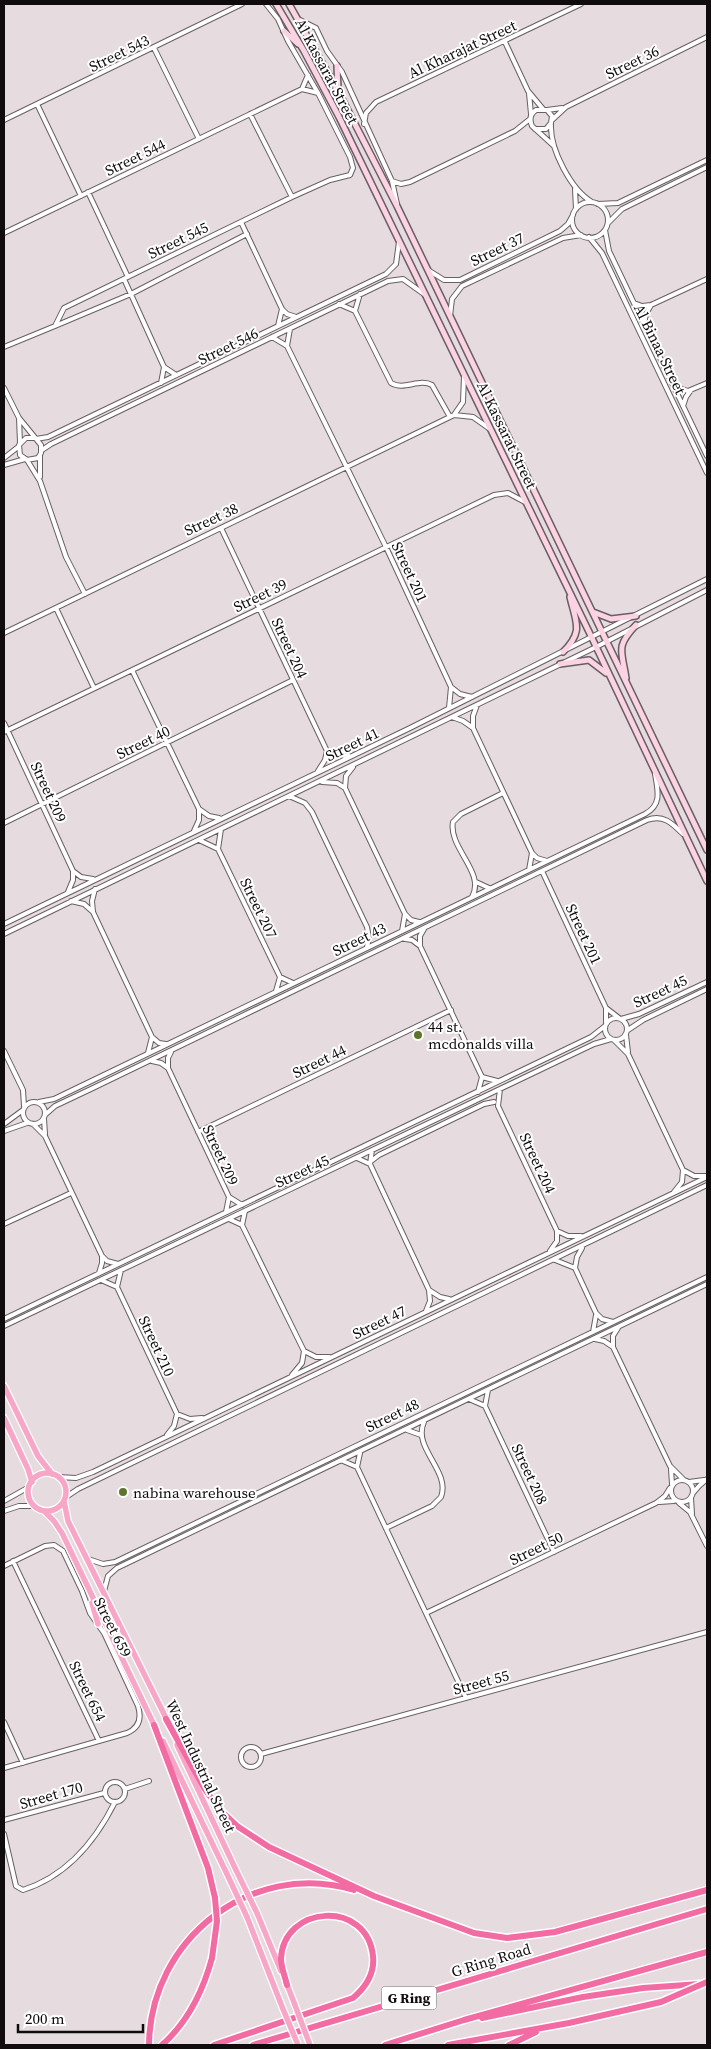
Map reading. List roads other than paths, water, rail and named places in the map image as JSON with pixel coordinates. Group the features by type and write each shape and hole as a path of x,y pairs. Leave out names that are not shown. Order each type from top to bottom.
{"highway":[{"path":"166,1719 204,1788 220,1810 237,1826 269,1848 374,1896"},
{"path":"154,1725 208,1868 215,1898 217,1921 212,1958 200,1994 187,2017 162,2045"},
{"path":"149,2045 151,2017 161,1982 179,1950 203,1923 233,1902 267,1889 303,1883 339,1885 474,1933 507,1938 554,1932 707,1890"},
{"name":"G Ring Road","path":"253,2045 707,1909"},
{"path":"214,2045 352,1998 362,1991 372,1974 373,1955 364,1933 352,1921 338,1916 322,1915 302,1923 289,1936 282,1950 282,1964 287,1985"},
{"name":"G Ring","path":"385,2045 464,2020 707,1952"},
{"path":"464,2020 642,1988 707,1983"},
{"path":"448,2045 661,2002 707,1983"},
{"path":"509,2045 527,2035 569,2022"}],"main road":[{"path":"4,1386 38,1456 65,1486 65,1499 56,1509 44,1511 35,1506 29,1496 31,1485 28,1469 4,1418"},
{"path":"31,1485 41,1475 55,1476"},
{"name":"West Industrial Street","path":"65,1499 68,1521 166,1719 257,1913 310,2045"},
{"name":"West Industrial Street","path":"44,1511 59,1526 227,1874 247,1917 298,2045"},
{"path":"87,1586 98,1624"}],"street":[{"name":"Street 543","path":"4,120 242,4"},
{"name":"Al Kassarat Street","path":"266,4 284,31 318,93 352,160 352,172"},
{"name":"Al Kassarat Street","path":"276,4 304,51 399,242 568,587 707,881"},
{"name":"Al Kassarat Street","path":"289,4 300,20 338,91 397,206 707,850"},
{"name":"Al Kharajat Street","path":"364,124 366,113 372,104 580,4"},
{"name":"Al Kassarat Street","path":"300,20 316,28 344,75 364,124 392,181 397,206"},
{"path":"284,31 304,51"},
{"name":"Street 36","path":"552,122 566,107 707,37"},
{"path":"504,42 528,91 545,109 552,122 554,146"},
{"path":"154,48 199,139"},
{"path":"337,66 338,91"},
{"path":"308,74 302,89 318,93"},
{"name":"Street 544","path":"4,232 302,89"},
{"path":"528,91 530,117 535,129 554,146 575,188 576,209"},
{"path":"37,104 81,196"},
{"name":"Street 36","path":"545,109 566,107"},
{"path":"392,181 401,184 410,182 515,131 536,110 545,109"},
{"path":"250,114 292,197"},
{"path":"535,129 546,129 552,122"},
{"path":"598,204 618,202 707,160"},
{"path":"592,202 583,204 576,209 573,215 573,225 581,235 589,238 605,230 608,223 622,208 707,167"},
{"name":"Street 545","path":"55,326 64,308 292,197 330,180 348,176 352,172"},
{"path":"575,188 605,210 608,223"},
{"path":"88,192 126,278 130,294 164,367 177,375"},
{"name":"Street 37","path":"426,268 444,280 460,280 560,231 573,215"},
{"path":"241,222 282,309 282,316 278,326"},
{"name":"Al Binaa Street","path":"605,230 608,251 707,456"},
{"path":"4,347 130,294 247,234"},
{"name":"Street 37","path":"450,319 452,300 462,286 563,238 581,235"},
{"name":"Al Binaa Street","path":"589,238 602,253 707,473"},
{"name":"Street 546","path":"35,439 48,437 390,272 397,259 399,242"},
{"name":"Street 546","path":"42,450 339,304 398,278 408,281 424,294"},
{"path":"634,303 642,306 651,305 707,279"},
{"path":"355,311 360,294"},
{"path":"339,304 355,311 391,383 397,386 424,382 432,385 452,416"},
{"path":"644,325 646,314 651,305"},
{"path":"282,309 290,315 300,316"},
{"path":"287,346 290,328"},
{"path":"271,337 287,346 347,466"},
{"path":"161,383 164,367"},
{"path":"452,416 463,402 464,376"},
{"path":"674,387 682,391 691,390 707,383"},
{"path":"683,406 691,390"},
{"path":"4,392 19,418 40,443 42,450 40,456 40,481"},
{"path":"452,416 473,417 490,429"},
{"name":"Street 38","path":"4,633 452,416"},
{"path":"19,418 20,455 26,460 40,481 66,557 85,594"},
{"path":"4,458 26,438 35,439"},
{"path":"4,466 33,460 40,456"},
{"name":"Street 201","path":"347,466 451,688"},
{"name":"Street 39","path":"6,731 494,495 515,495 526,503"},
{"name":"Street 204","path":"221,528 327,751"},
{"name":"Street 41","path":"4,924 472,697 707,579"},
{"path":"563,652 572,643 578,632 568,587"},
{"name":"Street 41","path":"4,934 596,647 707,590"},
{"path":"56,608 94,688"},
{"path":"594,612 611,619 636,616"},
{"path":"626,684 620,647 624,639 636,626"},
{"path":"560,664 578,660 589,660 598,665 610,677"},
{"path":"132,670 199,809 199,820 194,832"},
{"name":"Street 40","path":"4,823 293,680"},
{"path":"449,708 451,688 460,694 472,697"},
{"path":"473,728 473,716 477,705"},
{"path":"452,717 464,720 473,728 532,853 537,858 548,861"},
{"name":"Street 209","path":"4,723 6,731 73,871"},
{"path":"317,773 325,760 327,751 335,755 351,756"},
{"path":"354,765 346,776 345,788 405,914 412,920 420,922"},
{"name":"Street 43","path":"37,1102 54,1099 650,812 658,799 654,772"},
{"path":"318,782 332,782 345,788"},
{"path":"472,897 476,882 453,834 453,822 461,814 504,793"},
{"path":"289,796 300,799 312,812 367,928 370,938 366,948"},
{"path":"199,809 209,816 221,818"},
{"name":"Street 43","path":"45,1117 55,1106 651,818 661,818 670,822 686,837"},
{"path":"199,840 218,849 221,829"},
{"name":"Street 207","path":"218,849 280,976"},
{"path":"528,871 532,853"},
{"path":"73,871 81,877 96,879"},
{"path":"67,894 73,880 73,871"},
{"name":"Street 201","path":"542,871 606,1008 606,1025"},
{"path":"476,882 491,888"},
{"path":"96,889 92,901 93,912 152,1036 159,1042 168,1044"},
{"path":"71,901 84,904 93,912"},
{"path":"402,931 405,914"},
{"path":"425,928 420,936 420,946 482,1077 478,1092"},
{"path":"403,938 412,940 420,946"},
{"path":"275,992 280,976 295,983"},
{"name":"Street 45","path":"620,1018 639,1014 707,982"},
{"name":"Street 45","path":"627,1033 643,1020 707,989"},
{"name":"Street 201","path":"606,1008 620,1018"},
{"name":"Street 44","path":"198,1132 450,1010"},
{"path":"628,1054 626,1024 620,1018 613,1018 606,1025 606,1034 628,1054 684,1170 694,1176 707,1177"},
{"name":"Street 45","path":"4,1318 478,1092 591,1037 606,1025"},
{"path":"613,1040 622,1039 627,1033"},
{"path":"148,1054 152,1036"},
{"name":"Street 45","path":"4,1326 594,1044 613,1040"},
{"path":"4,1050 23,1090 24,1119 45,1136"},
{"path":"168,1068 168,1058 172,1050"},
{"path":"148,1062 157,1061 168,1068"},
{"name":"Street 209","path":"168,1068 229,1197 242,1204"},
{"path":"482,1077 499,1081"},
{"path":"496,1104 500,1089"},
{"path":"23,1090 44,1107 45,1136 71,1193 102,1256 107,1261 118,1264"},
{"path":"480,1098 496,1104"},
{"path":"4,1124 30,1102 37,1102"},
{"path":"370,1163 379,1155 484,1104 496,1104"},
{"name":"Street 204","path":"496,1104 557,1231"},
{"path":"4,1131 17,1125 31,1124 45,1117"},
{"path":"372,1150 370,1163 429,1290 430,1301 426,1312"},
{"path":"357,1158 370,1163"},
{"path":"674,1193 682,1182 684,1170"},
{"name":"Street 47","path":"55,1476 85,1476 707,1177"},
{"name":"Street 47","path":"65,1499 78,1489 583,1247 707,1185"},
{"path":"4,1224 71,1193"},
{"name":"Street 209","path":"226,1212 229,1197"},
{"path":"242,1225 246,1211"},
{"path":"229,1219 242,1225 304,1351 302,1363 291,1376"},
{"path":"548,1253 557,1241 557,1231 568,1236 583,1236"},
{"path":"583,1247 577,1257 575,1268 596,1313 597,1321 592,1333"},
{"path":"98,1273 102,1263 102,1256"},
{"path":"555,1260 575,1268"},
{"path":"101,1280 117,1287 121,1270"},
{"name":"Street 48","path":"86,1558 97,1564 115,1562 707,1278"},
{"name":"Street 48","path":"104,1593 108,1576 117,1568 424,1422 707,1284"},
{"name":"Street 210","path":"117,1287 177,1414"},
{"path":"429,1290 440,1297 452,1299"},
{"path":"596,1313 606,1321 615,1322"},
{"path":"619,1327 613,1336 613,1347 670,1466 692,1487 693,1516"},
{"path":"593,1339 604,1341 613,1347"},
{"path":"304,1351 316,1357 332,1356"},
{"path":"469,1399 485,1406 489,1390"},
{"name":"Street 208","path":"485,1406 554,1552"},
{"path":"166,1437 174,1426 177,1414 190,1418 205,1417"},
{"name":"Street 48","path":"386,1528 432,1506 441,1498 443,1485 421,1436 424,1422"},
{"name":"Street 48","path":"407,1430 421,1436"},
{"name":"Street 48","path":"357,1467 360,1452"},
{"path":"342,1460 357,1467 466,1698"},
{"path":"670,1466 671,1495 677,1502 687,1508 693,1516 707,1546"},
{"path":"671,1486 679,1480 707,1480"},
{"path":"677,1502 686,1502 707,1480"},
{"path":"4,1501 31,1485"},
{"name":"Street 50","path":"426,1613 656,1502 665,1496 671,1486"},
{"name":"Street 50","path":"656,1502 677,1502"},
{"path":"4,1511 19,1506 35,1506"},
{"name":"Street 659","path":"13,1561 45,1546 54,1545 62,1551 82,1590 90,1612 98,1624 138,1706 140,1716 138,1725 127,1734 99,1741"},
{"path":"4,1566 13,1561"},
{"name":"Street 654","path":"4,1768 99,1741 13,1561"},
{"name":"Street 55","path":"261,1754 707,1632"},
{"path":"4,1722 23,1763"},
{"name":"Street 55","path":"251,1747 261,1754 260,1762 254,1767 245,1765 241,1758 244,1751 251,1747"},
{"name":"Street 170","path":"104,1793 107,1785 115,1781 124,1788"},
{"path":"4,1834 16,1886 23,1890 51,1879 74,1861 94,1837 115,1802 124,1797 124,1788 149,1781"},
{"name":"Street 170","path":"104,1793 109,1800 115,1802"},
{"name":"Street 170","path":"4,1820 104,1793"}],"place":[{"name":"44 st. mcdonalds villa","path":"418,1035"},
{"name":"nabina warehouse","path":"123,1492"}]}
